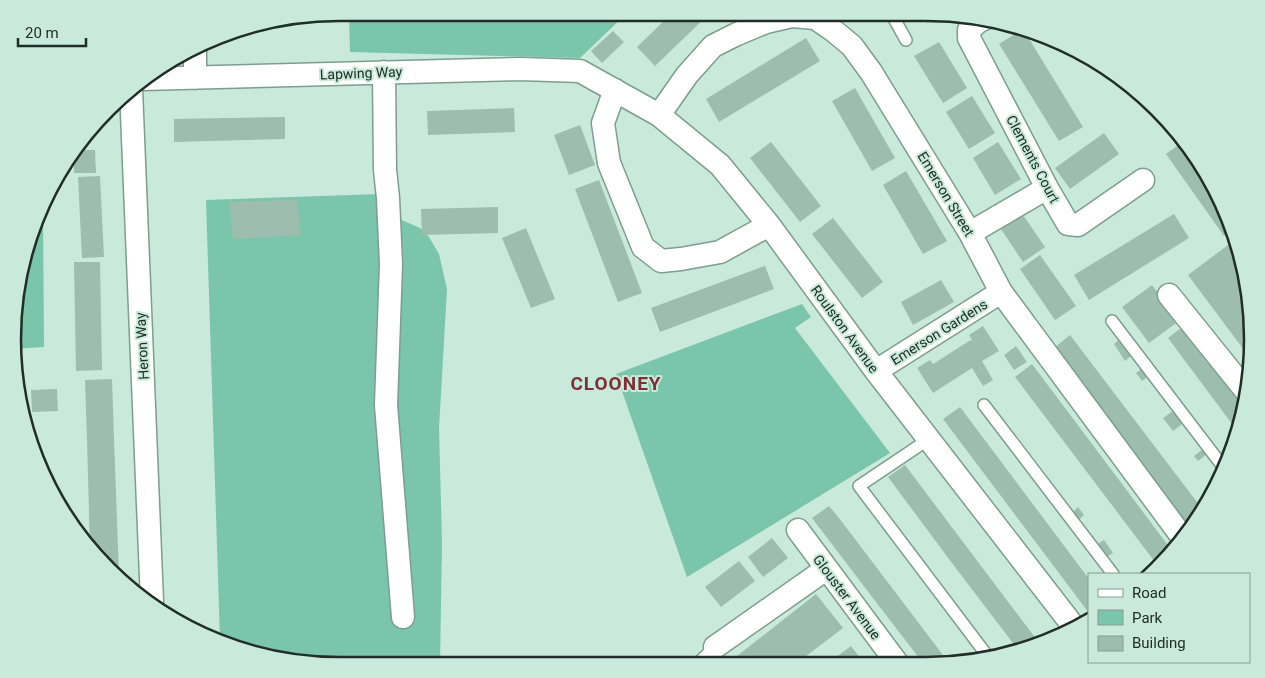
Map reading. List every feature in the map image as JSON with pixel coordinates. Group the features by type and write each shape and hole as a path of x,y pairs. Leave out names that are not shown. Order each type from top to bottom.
{"street":[{"name":"Emerson Street","path":"659,115 687,75 713,46 770,21"},
{"name":"Emerson Street","path":"819,21 852,46 876,80 970,234 1001,292 1178,532"},
{"name":"Clements Court","path":"974,25 969,30 969,38 1047,188 1068,224 1078,225 1143,180"},
{"path":"195,56 195,78"},
{"name":"Lapwing Way","path":"157,79 521,69 580,71"},
{"name":"Roulston Avenue","path":"580,71 659,115 720,165 769,225 876,371 1070,622"},
{"path":"384,72 385,170 391,264 386,405 403,617"},
{"path":"615,90 603,123 609,163 643,248 660,261 681,260 720,252 769,225"},
{"name":"Heron Way","path":"131,98 152,595"},
{"path":"970,234 1047,188"},
{"name":"Emerson Gardens","path":"876,371 1001,292"},
{"path":"1169,295 1240,384"},
{"name":"Glouster Avenue","path":"798,530 892,657"},
{"path":"715,646 826,569"}],"lane":[{"path":"895,21 906,40"},
{"path":"1112,321 1219,462"},
{"path":"984,405 1112,573"},
{"path":"929,439 859,486 984,652"},
{"path":"704,657 715,646"}],"green space":[{"path":"349,21 619,21 580,58 350,52"},
{"path":"380,194 388,214 420,228 429,237 439,254 447,289 439,428 442,542 440,657 339,657 298,654 257,646 220,634 206,200"},
{"path":"43,222 44,347 21,349 21,339 27,277"},
{"path":"802,304 811,317 795,328 890,453 687,577 616,374"}],"building":[{"path":"664,21 702,21 655,66 637,47"},
{"path":"613,31 624,42 602,63 591,51"},
{"path":"1015,34 1029,38 1083,127 1059,141 999,44"},
{"path":"806,38 820,61 719,122 706,99"},
{"path":"939,42 967,88 943,103 914,56"},
{"path":"855,88 895,158 872,171 832,101"},
{"path":"972,96 995,133 969,149 946,112"},
{"path":"514,108 515,132 428,135 427,111"},
{"path":"285,117 285,139 174,142 174,119"},
{"path":"580,125 595,165 569,175 554,135"},
{"path":"1104,133 1119,154 1070,189 1055,168"},
{"path":"771,142 821,206 800,222 750,158"},
{"path":"998,142 1021,179 995,195 973,158"},
{"path":"1178,145 1190,162 1220,217 1226,234 1224,236 1166,154"},
{"path":"84,150 95,150 96,173 74,173 74,164"},
{"path":"906,171 947,241 923,254 883,185"},
{"path":"100,176 104,257 82,258 78,177"},
{"path":"599,180 642,293 618,302 575,189"},
{"path":"297,200 301,235 233,239 229,202"},
{"path":"498,207 498,233 422,235 421,209"},
{"path":"1174,214 1189,238 1089,300 1074,275"},
{"path":"1023,215 1045,247 1023,262 1001,229"},
{"path":"833,218 883,282 862,298 812,234"},
{"path":"526,228 555,299 531,308 502,238"},
{"path":"1229,244 1238,277 1241,298 1244,349 1188,275"},
{"path":"1040,255 1076,306 1055,320 1020,269"},
{"path":"74,262 100,262 102,370 76,371"},
{"path":"765,266 774,289 660,332 651,308"},
{"path":"941,280 954,302 913,325 901,302"},
{"path":"1152,285 1179,321 1149,343 1122,307"},
{"path":"1185,325 1238,398 1232,424 1168,338"},
{"path":"983,326 999,351 982,361 993,380 983,386 972,368 933,393 917,368 930,360 933,364 972,340 969,335"},
{"path":"1070,335 1198,503 1185,522 1054,348"},
{"path":"1120,339 1132,355 1125,361 1114,344"},
{"path":"1016,346 1027,362 1014,370 1004,355"},
{"path":"1032,364 1168,545 1154,561 1015,377"},
{"path":"1143,368 1149,376 1142,381 1136,373"},
{"path":"112,379 119,568 90,535 85,380"},
{"path":"57,389 58,411 32,412 31,390"},
{"path":"960,407 1088,578 1088,612 943,419"},
{"path":"1173,411 1182,424 1173,431 1163,418"},
{"path":"1203,449 1207,454 1198,461 1194,456"},
{"path":"905,465 1035,638 1014,644 888,477"},
{"path":"829,506 944,656 918,657 812,518"},
{"path":"1078,507 1084,515 1077,521 1071,514"},
{"path":"772,538 788,558 763,577 748,557"},
{"path":"1104,540 1113,553 1105,558 1096,545"},
{"path":"739,561 755,581 721,607 705,587"},
{"path":"816,594 843,628 805,657 737,656"},
{"path":"851,646 859,657 836,657"}],"district":[{"name":"CLOONEY","path":"616,383"}]}
